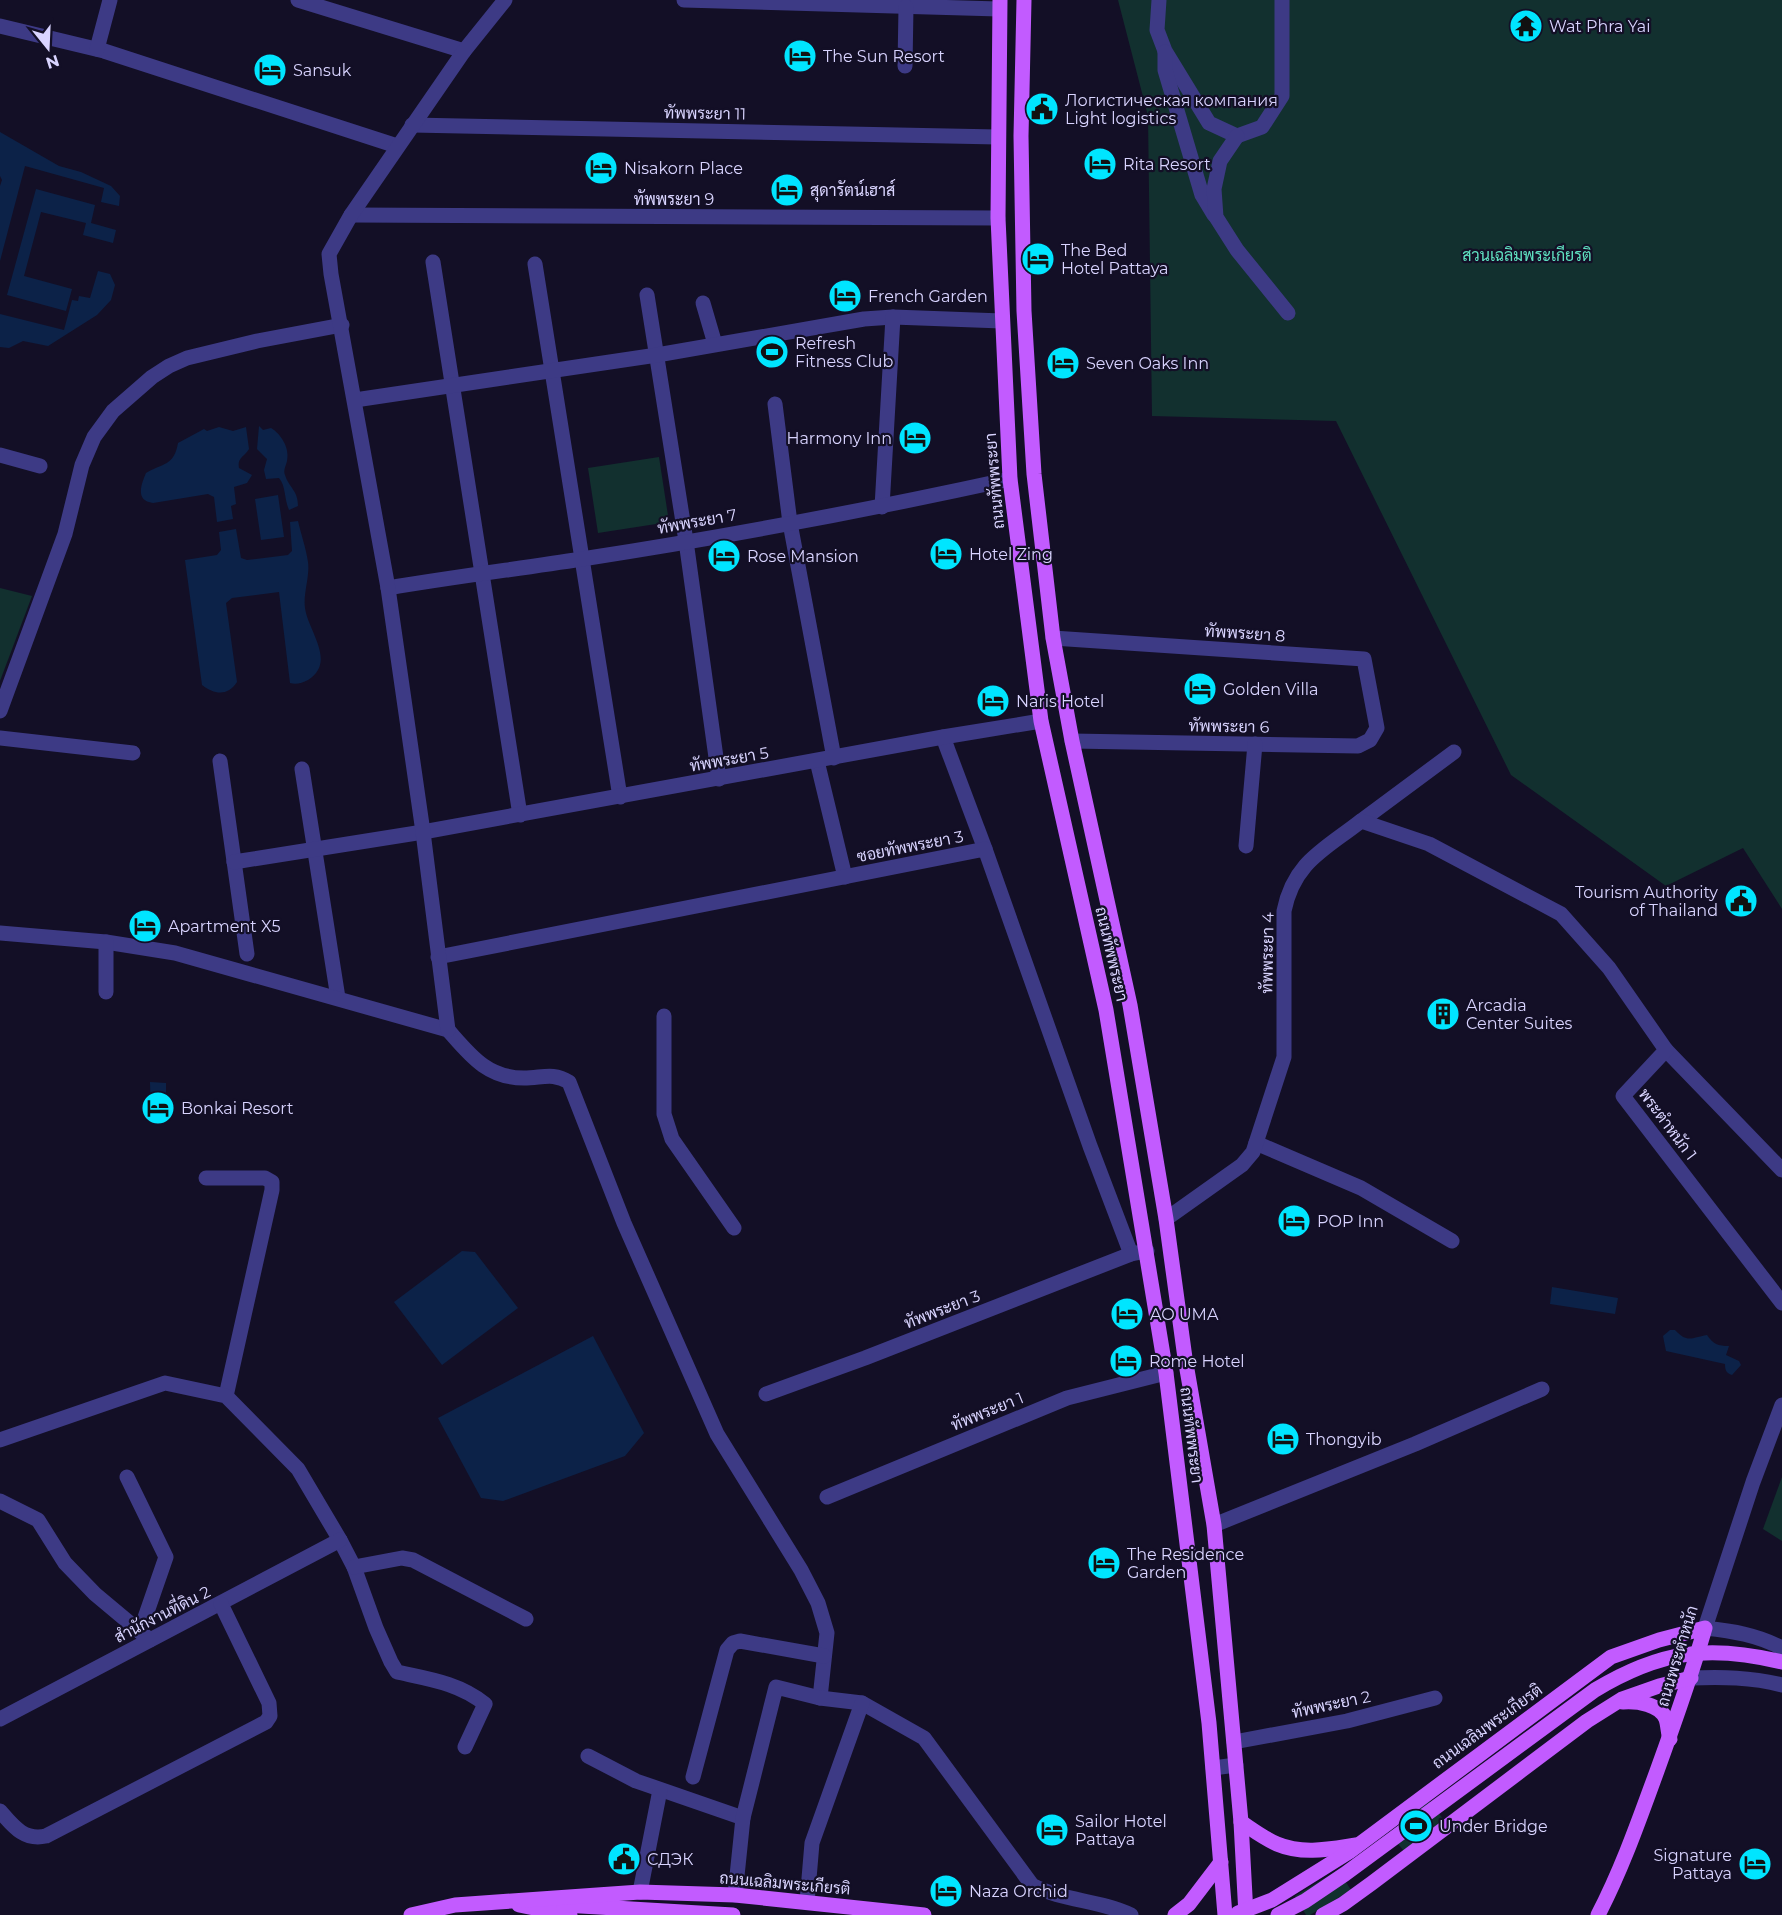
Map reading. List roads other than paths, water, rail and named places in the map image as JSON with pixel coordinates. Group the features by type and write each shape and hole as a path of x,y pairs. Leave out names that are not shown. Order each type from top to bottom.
{"main road":[{"name":"ถนนทัพพระยา","path":"1024,0 1022,135 1024,311 1034,474 1053,638 1072,741 1134,1026 1166,1219 1185,1358 1214,1525 1241,1822 1241,1913"},
{"name":"ถนนทัพพระยา","path":"1000,5 998,218 1010,479 1041,721 1110,1030 1166,1373 1213,1768 1225,1915"},
{"path":"1106,1010 1130,1005"},
{"path":"1110,1030 1134,1026"},
{"name":"ถนนพระตำหนัก","path":"1598,1915 1638,1824 1670,1739 1705,1628"},
{"name":"ถนนเฉลิมพระเกียรติ","path":"1241,1913 1272,1899 1352,1849 1611,1657 1650,1642 1705,1628"},
{"path":"1278,1915 1345,1874 1594,1690 1630,1670 1665,1658 1694,1652 1754,1655 1782,1662"},
{"path":"1323,1915 1372,1883 1587,1721 1616,1702 1659,1686 1691,1678"},
{"path":"1567,1689 1578,1690 1588,1696 1593,1704 1592,1713 1587,1721"},
{"path":"1616,1702 1631,1701 1645,1704 1661,1712 1666,1719 1670,1739"},
{"path":"1241,1822 1275,1843 1295,1850 1352,1849 1347,1865 1351,1874 1360,1880 1372,1883"},
{"path":"1175,1915 1194,1898 1221,1862"},
{"name":"ถนนเฉลิมพระเกียรติ","path":"411,1915 455,1905 640,1892 735,1896 924,1915"},
{"path":"498,1901 733,1915"},
{"name":"ถนนเฉลิมพระเกียรติ","path":"498,1901 570,1915"}],"street":[{"path":"97,49 110,0"},
{"path":"298,0 464,51"},
{"path":"448,1030 423,832 388,588 329,254 351,215 412,125 464,51 505,0"},
{"path":"684,0 906,7 1000,5"},
{"path":"1159,0 1157,30 1165,51 1209,123 1237,136"},
{"path":"1216,217 1214,189 1220,161 1237,136 1262,127 1282,96 1282,0"},
{"path":"905,66 906,7"},
{"path":"0,26 97,49 397,147"},
{"path":"1165,51 1165,70 1202,195 1237,250 1288,313"},
{"name":"ทัพพระยา 11","path":"412,125 998,136"},
{"name":"ทัพพระยา 9","path":"351,215 998,218"},
{"path":"433,262 520,815"},
{"path":"535,264 621,796"},
{"path":"647,295 686,541 719,778"},
{"path":"703,303 716,344"},
{"path":"355,400 657,355 864,319 893,317 1002,321"},
{"path":"882,507 893,317"},
{"path":"0,711 65,534 82,465 94,436 106,420 139,387 169,366 188,358 257,340 342,325"},
{"path":"775,404 790,523 834,758"},
{"path":"0,455 40,466"},
{"name":"ทัพพระยา 7","path":"388,588 582,559 882,507 1010,479"},
{"name":"ทัพพระยา 8","path":"1053,638 1364,659 1377,728"},
{"name":"ทัพพระยา 5","path":"234,862 423,832 1041,721"},
{"name":"ทัพพระยา 6","path":"1072,741 1358,746 1370,740 1377,728"},
{"path":"943,737 985,849"},
{"path":"0,738 133,753"},
{"path":"1246,846 1255,744"},
{"name":"ทัพพระยา 4","path":"1166,1219 1245,1162 1253,1152 1284,1057 1284,911 1287,895 1303,866 1454,752"},
{"path":"220,761 247,954"},
{"path":"817,761 844,877"},
{"path":"302,769 338,998"},
{"path":"1361,821 1429,844 1561,914 1609,968 1666,1050 1782,1170"},
{"name":"ซอยทัพพระยา 3","path":"438,957 985,849 1090,1146 1131,1254"},
{"path":"0,933 106,942 175,953 448,1030 475,1061 493,1072 522,1078 558,1076 569,1082 624,1223 717,1434 801,1570 818,1603 826,1633 820,1698"},
{"path":"106,942 106,992"},
{"path":"664,1016 664,1114 667,1129 734,1228"},
{"name":"พระตำหนัก 1","path":"1666,1050 1623,1096 1782,1303"},
{"path":"1256,1143 1361,1188 1452,1241"},
{"path":"206,1178 265,1178 272,1182 273,1190 226,1396"},
{"path":"1131,1254 1147,1251"},
{"name":"ทัพพระยา 3","path":"766,1394 876,1354 1131,1254"},
{"name":"ทัพพระยา 1","path":"827,1497 1066,1398 1166,1373"},
{"path":"0,1440 165,1383 226,1396 298,1469 354,1567 376,1628 397,1672 452,1684 485,1704 465,1747"},
{"path":"1214,1525 1415,1444 1542,1389"},
{"name":"ถนนพระตำหนัก","path":"1705,1628 1753,1482 1782,1405"},
{"path":"0,1502 38,1520 65,1563 95,1594 145,1636 166,1557 127,1477"},
{"name":"สำนักงานที่ดิน 2","path":"0,1719 145,1636 221,1604 340,1540"},
{"path":"354,1567 402,1558 413,1560 526,1620"},
{"path":"0,1811 12,1826 25,1836 36,1838 46,1836 266,1722 270,1716 269,1703 221,1604"},
{"name":"ถนนเฉลิมพระเกียรติ","path":"1705,1628 1761,1637 1782,1648"},
{"path":"693,1777 727,1650 733,1643 740,1641 824,1656"},
{"path":"1691,1678 1756,1679 1782,1685"},
{"path":"735,1896 743,1818 776,1687 820,1698 862,1703 924,1738 1032,1885 1042,1890 1131,1915"},
{"name":"ทัพพระยา 2","path":"1234,1742 1347,1721 1435,1698"},
{"path":"807,1902 812,1844 862,1703"},
{"path":"588,1756 660,1790 743,1818"},
{"path":"1213,1768 1236,1765"},
{"path":"640,1892 660,1790"}],"water":[{"path":"0,132 59,166 81,172 111,186 120,196 119,206 101,202 104,188 25,166 0,261 0,186 2,180 0,176"},
{"path":"36,189 95,205 91,223 116,230 113,243 83,235 86,223 41,212 24,276 72,289 66,311 7,295"},
{"path":"98,271 110,274 115,285 111,300 97,315 48,346 23,341 9,348 0,347 0,314 64,330 72,300 78,301 79,296 90,298"},
{"path":"259,426 263,430 271,428 286,446 288,456 284,473 297,496 298,506 289,510 279,478 266,479 264,470 267,459 257,449"},
{"path":"219,427 233,431 246,427 249,449 240,460 239,468 252,475 247,483 234,487 236,504 231,506 233,519 217,522 214,497 208,494 153,503 144,499 141,487 146,473 171,460 178,443 204,429 207,431"},
{"path":"278,495 284,537 261,540 255,499"},
{"path":"298,521 308,562 305,608 321,655 316,673 304,682 290,683 279,592 232,598 226,603 237,682 225,692 216,692 207,688 202,685 185,560 217,555 221,550 219,532 236,529 241,558 247,560 288,555 292,551 290,522"},
{"path":"150,1082 166,1083 166,1114 151,1115"},
{"path":"462,1251 475,1252 518,1308 442,1365 394,1302"},
{"path":"1552,1287 1618,1298 1615,1314 1550,1304"},
{"path":"1670,1330 1675,1330 1686,1338 1707,1335 1716,1344 1729,1346 1726,1355 1739,1361 1741,1365 1732,1375 1726,1371 1725,1364 1666,1351 1663,1336"},
{"path":"593,1336 644,1433 625,1456 503,1501 481,1498 438,1418"}],"place":[{"name":"Wat Phra Yai","path":"1526,26"},
{"name":"The Sun Resort","path":"800,56"},
{"name":"Sansuk","path":"270,70"},
{"name":"Логистическая компания Light logistics","path":"1042,109"},
{"name":"Rita Resort","path":"1100,164"},
{"name":"Nisakorn Place","path":"601,168"},
{"name":"สุดารัตน์เฮาส์","path":"787,190"},
{"name":"The Bed Hotel Pattaya","path":"1038,259"},
{"name":"French Garden","path":"845,296"},
{"name":"Refresh Fitness Club","path":"772,352"},
{"name":"Seven Oaks Inn","path":"1063,363"},
{"name":"Harmony Inn","path":"915,438"},
{"name":"Hotel Zing","path":"946,554"},
{"name":"Rose Mansion","path":"724,556"},
{"name":"Golden Villa","path":"1200,689"},
{"name":"Naris Hotel","path":"993,701"},
{"name":"Tourism Authority of Thailand","path":"1741,901"},
{"name":"Apartment X5","path":"145,926"},
{"name":"Arcadia Center Suites","path":"1443,1014"},
{"name":"Bonkai Resort","path":"158,1108"},
{"name":"POP Inn","path":"1294,1221"},
{"name":"AO UMA","path":"1127,1314"},
{"name":"Rome Hotel","path":"1126,1361"},
{"name":"Thongyib","path":"1283,1439"},
{"name":"The Residence Garden","path":"1104,1563"},
{"name":"Under Bridge","path":"1416,1826"},
{"name":"Sailor Hotel Pattaya","path":"1052,1830"},
{"name":"СДЭК","path":"624,1859"},
{"name":"Signature Pattaya","path":"1755,1864"},
{"name":"Naza Orchid","path":"946,1891"}],"park label":[{"name":"สวนเฉลิมพระเกียรติ","path":"1527,255"}]}
